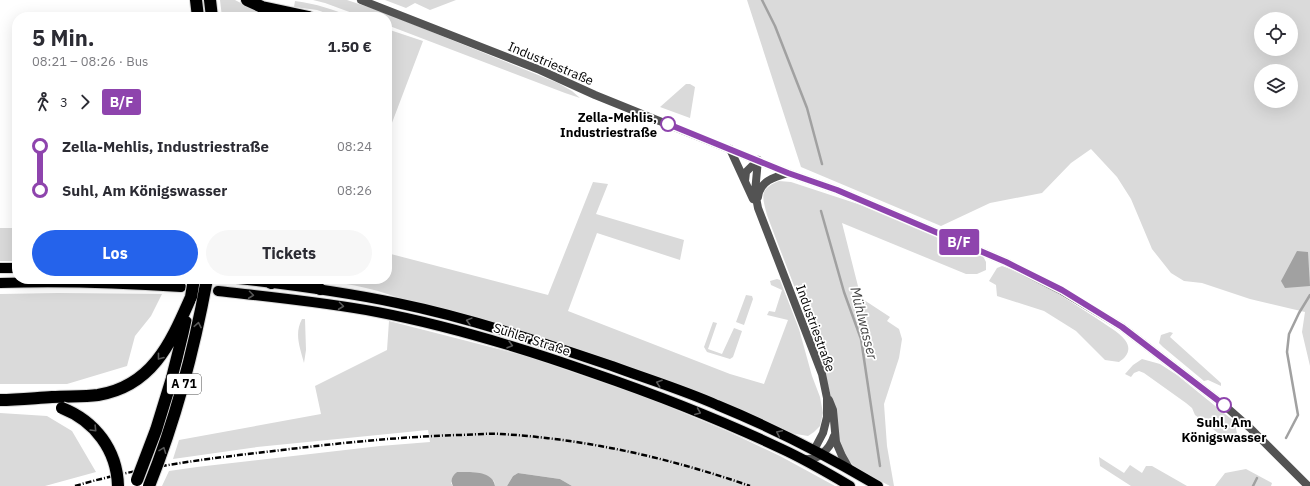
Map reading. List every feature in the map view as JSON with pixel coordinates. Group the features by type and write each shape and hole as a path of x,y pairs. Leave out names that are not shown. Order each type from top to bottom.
{"highway":[{"path":"196,0 197,12"},
{"path":"210,0 211,12"},
{"path":"247,0 266,8 285,12"},
{"name":"A 71","path":"134,486 156,430 172,378 193,284"},
{"name":"A 71","path":"149,486 169,434 186,378 198,330 206,284"},
{"path":"310,284 320,289"},
{"path":"3,400 36,403 63,402 110,392 125,386 141,376 158,360 168,347 191,297"},
{"path":"63,402 85,420 101,436 109,449 114,463 118,486"}],"main road":[{"path":"0,268 12,268"},
{"path":"0,283 12,283"},
{"path":"119,284 181,287"},
{"path":"269,297 271,284"},
{"name":"Suhler Straße","path":"289,284 397,303 432,311 529,338 716,404 757,422 878,486"},
{"name":"Suhler Straße","path":"218,291 345,306 404,317 452,328 528,350 653,394 738,429 797,456 850,486"},
{"path":"817,454 822,470"}],"street":[{"name":"Industriestraße","path":"361,0 392,12"},
{"name":"Industriestraße","path":"392,12 540,70 595,95 788,173 837,190 1006,262 1068,295 1122,327 1209,393 1250,428 1308,486"},
{"name":"Industriestraße","path":"730,149 761,216 822,374 828,398 826,424 817,454"},
{"name":"Industriestraße","path":"758,160 755,192 761,216"},
{"path":"746,184 746,172 758,160"},
{"name":"Industriestraße","path":"761,216 758,201 760,188 768,180 788,173"},
{"path":"828,398 833,410 835,432 839,450 850,470"},
{"path":"797,456 804,459 827,451 832,444 835,432"}],"shaded area":[{"path":"220,0 235,0 260,12 221,12"},
{"path":"313,0 347,0 382,12 349,12"},
{"path":"385,0 456,0 430,10 415,3 406,8"},
{"path":"747,0 1310,0 1310,366 1302,332 1305,312 1250,299 1202,283 1184,281 1171,273 1152,249 1131,199 1117,177 1091,149 1071,163 1042,193 990,203 941,226 801,167"},
{"path":"295,1 324,7 338,12 323,12 294,7"},
{"path":"392,16 558,83 572,91 580,98 392,27"},
{"path":"392,31 423,41 392,123"},
{"path":"686,84 690,84 695,87 690,118 660,107"},
{"path":"779,181 791,182 861,205 983,256 986,262 986,270 977,274 966,274 842,223 861,298 890,317 887,321 899,329 902,339 899,358 884,404 887,446 894,486 890,486 853,465 844,456 838,444 833,404 827,380 803,308 767,215 764,203 763,198 765,190"},
{"path":"593,182 608,184 596,214 684,240 680,260 597,233 568,311 730,374 764,384 788,320 767,315 769,311 775,312 782,290 771,285 770,281 777,279 780,280 799,329 812,376 820,397 823,413 820,426 808,436 790,433 738,409 388,294 344,284 392,284 392,254 548,295"},
{"path":"0,228 12,228 12,261 0,261"},
{"path":"1297,251 1308,252 1310,286 1285,288 1281,281"},
{"path":"1002,266 1027,276 1050,289 1115,331 1127,343 1128,352 1124,358 1119,362 1105,360 1076,331 1044,311 997,296 996,285 989,281 997,268"},
{"path":"0,294 162,294 151,316 135,336 127,366 67,384 0,384"},
{"path":"746,295 752,296 753,299 744,325 736,322"},
{"path":"302,319 305,319 306,350 304,363 298,335 298,330"},
{"path":"389,321 526,356 650,399 727,431 780,456 835,486 572,486 560,479 518,473 513,476 507,486 495,486 494,481 480,475 457,472 451,483 453,486 162,486 169,471 380,446 430,442 428,430 257,447 173,459 179,440 321,414 315,386 387,350"},
{"path":"713,322 717,323 708,349 722,354 734,328 742,331 733,357 730,359 707,352 704,347"},
{"path":"1170,332 1173,333 1170,337 1221,383 1221,386 1208,380 1204,381 1159,343 1161,335"},
{"path":"1142,359 1160,364 1177,375 1235,422 1237,434 1234,443 1232,444 1195,415 1192,408 1186,403 1144,373 1139,371 1134,373 1131,377 1125,374 1133,365"},
{"path":"0,413 47,416 72,431 96,472 45,486 0,486"},
{"path":"1099,457 1124,473 1130,465 1142,473 1146,466 1152,466 1187,486 1131,486 1100,466"},
{"path":"1246,469 1272,483 1271,486 1215,486 1225,473"},
{"path":"457,472 480,473 490,477 495,486 453,486 452,478"},
{"path":"518,473 560,479 572,486 507,486 513,476"}],"waterway":[{"name":"Mühlwasser","path":"762,0 775,26 807,108 822,164"},
{"name":"Mühlwasser","path":"821,211 844,292 861,339 880,466"},
{"path":"1286,438 1298,415 1287,352 1289,334 1310,295"},
{"path":"1253,486 1257,478"}],"railway":[{"path":"75,486 126,473 230,456 369,441 490,434 565,440 627,451 689,467 750,486"}],"bus line":[{"name":"B/F","path":"668,124 788,173 837,190 1006,262 1062,290 1122,327 1224,405"}],"place":[{"name":"Zella-Mehlis, Industriestraße","path":"668,124"},
{"name":"Suhl, Am Königswasser","path":"1224,405"}]}
